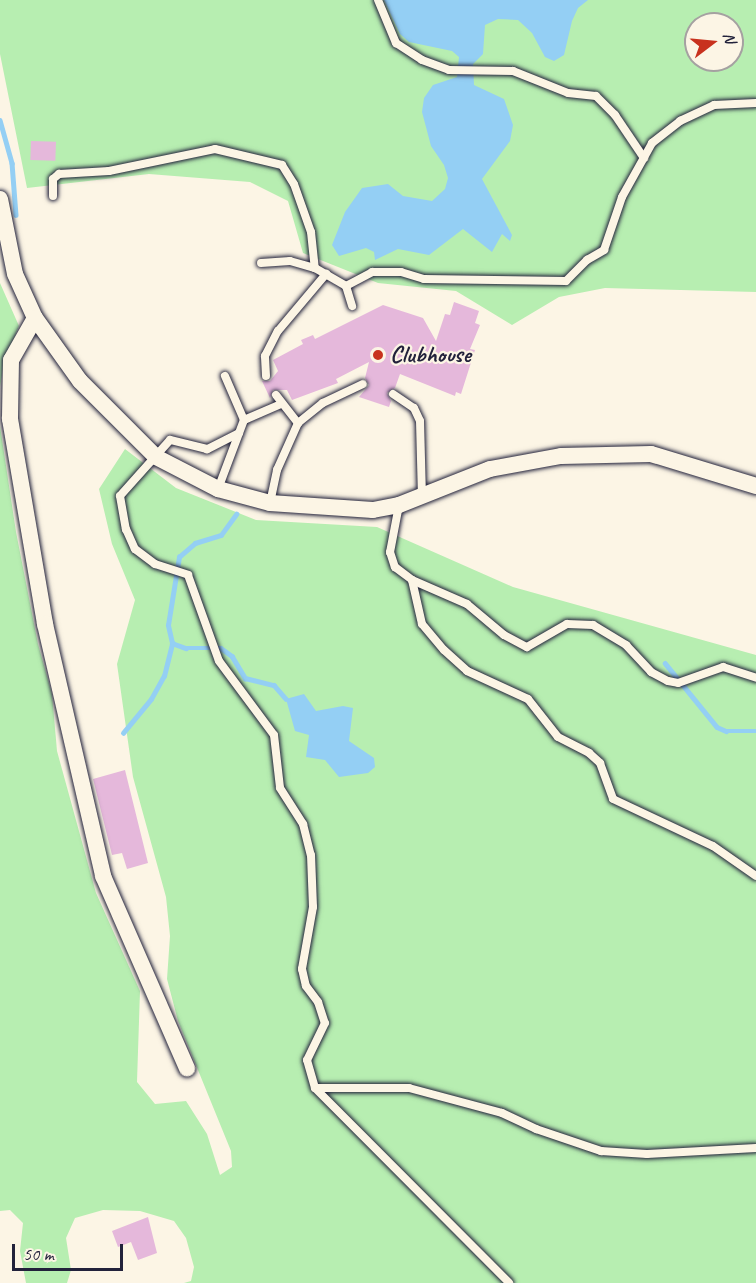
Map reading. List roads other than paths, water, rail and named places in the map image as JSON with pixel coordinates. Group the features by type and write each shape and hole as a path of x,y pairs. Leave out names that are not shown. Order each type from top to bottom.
{"street":[{"path":"0,199 10,260 35,318 80,381 156,456 218,489 270,503 373,510 399,505 490,469 561,456 651,454 756,486"},
{"path":"35,318 11,360 10,419 45,624 103,876 187,1068"}],"lane":[{"path":"378,0 396,43 422,60 449,70 476,73 513,71 568,93 596,96 615,115 644,158"},
{"path":"346,286 372,272 401,272 424,279 566,281 587,260 604,250 622,197 652,143 680,121 714,105 756,103"},
{"path":"53,196 54,179 58,174 109,171 215,149 282,165 294,183 311,232 315,268"},
{"path":"261,263 290,261 315,268 346,286 352,306"},
{"path":"266,376 265,356 278,331 326,274"},
{"path":"218,489 244,420 225,376"},
{"path":"270,503 277,470 298,423 323,403 363,384"},
{"path":"393,394 414,408 420,421 422,496"},
{"path":"276,395 298,423"},
{"path":"244,420 281,404"},
{"path":"239,433 207,449 170,440 120,496 120,511 135,549 155,564 181,570 188,575 214,647 241,693 274,735 280,788 303,824 311,855 313,907 303,969 306,986 318,1002 325,1023 307,1060 308,1073 315,1088 509,1283"},
{"path":"399,505 390,552 395,567 412,580 467,604 504,635 527,647 567,624 593,625 626,645 651,672 682,681 703,671 723,667 756,678"},
{"path":"412,580 422,624 444,650 467,671 528,699 558,737 589,753 600,763 613,799 713,846 756,876"},
{"path":"315,1088 409,1088 502,1113 536,1130 601,1151 647,1154 756,1148"}],"water":[{"path":"384,0 588,0 578,8 572,21 564,55 554,61 545,57 532,33 518,20 498,19 485,25 483,54 473,64 474,85 504,99 513,125 510,141 482,179 512,235 510,241 502,234 492,252 463,229 429,255 398,249 375,260 374,252 366,248 339,256 332,245 345,212 362,188 388,184 403,196 432,201 445,189 448,178 444,165 431,146 422,112 424,98 433,85 457,77 459,57 452,51 409,42 400,34"},
{"path":"304,694 316,711 343,706 353,708 349,741 374,758 375,767 368,773 339,777 325,760 306,757 309,735 295,731 286,699"}],"waterway":[{"path":"0,120 12,163 16,215"},
{"path":"123,733 151,699 164,676 172,643 168,625 179,557 195,543 221,535 236,514"},
{"path":"172,643 186,648 221,648 232,656 245,678 274,685 286,699"},
{"path":"665,663 717,727 726,731 756,731"}],"place":[{"name":"Clubhouse","path":"378,355"}]}
